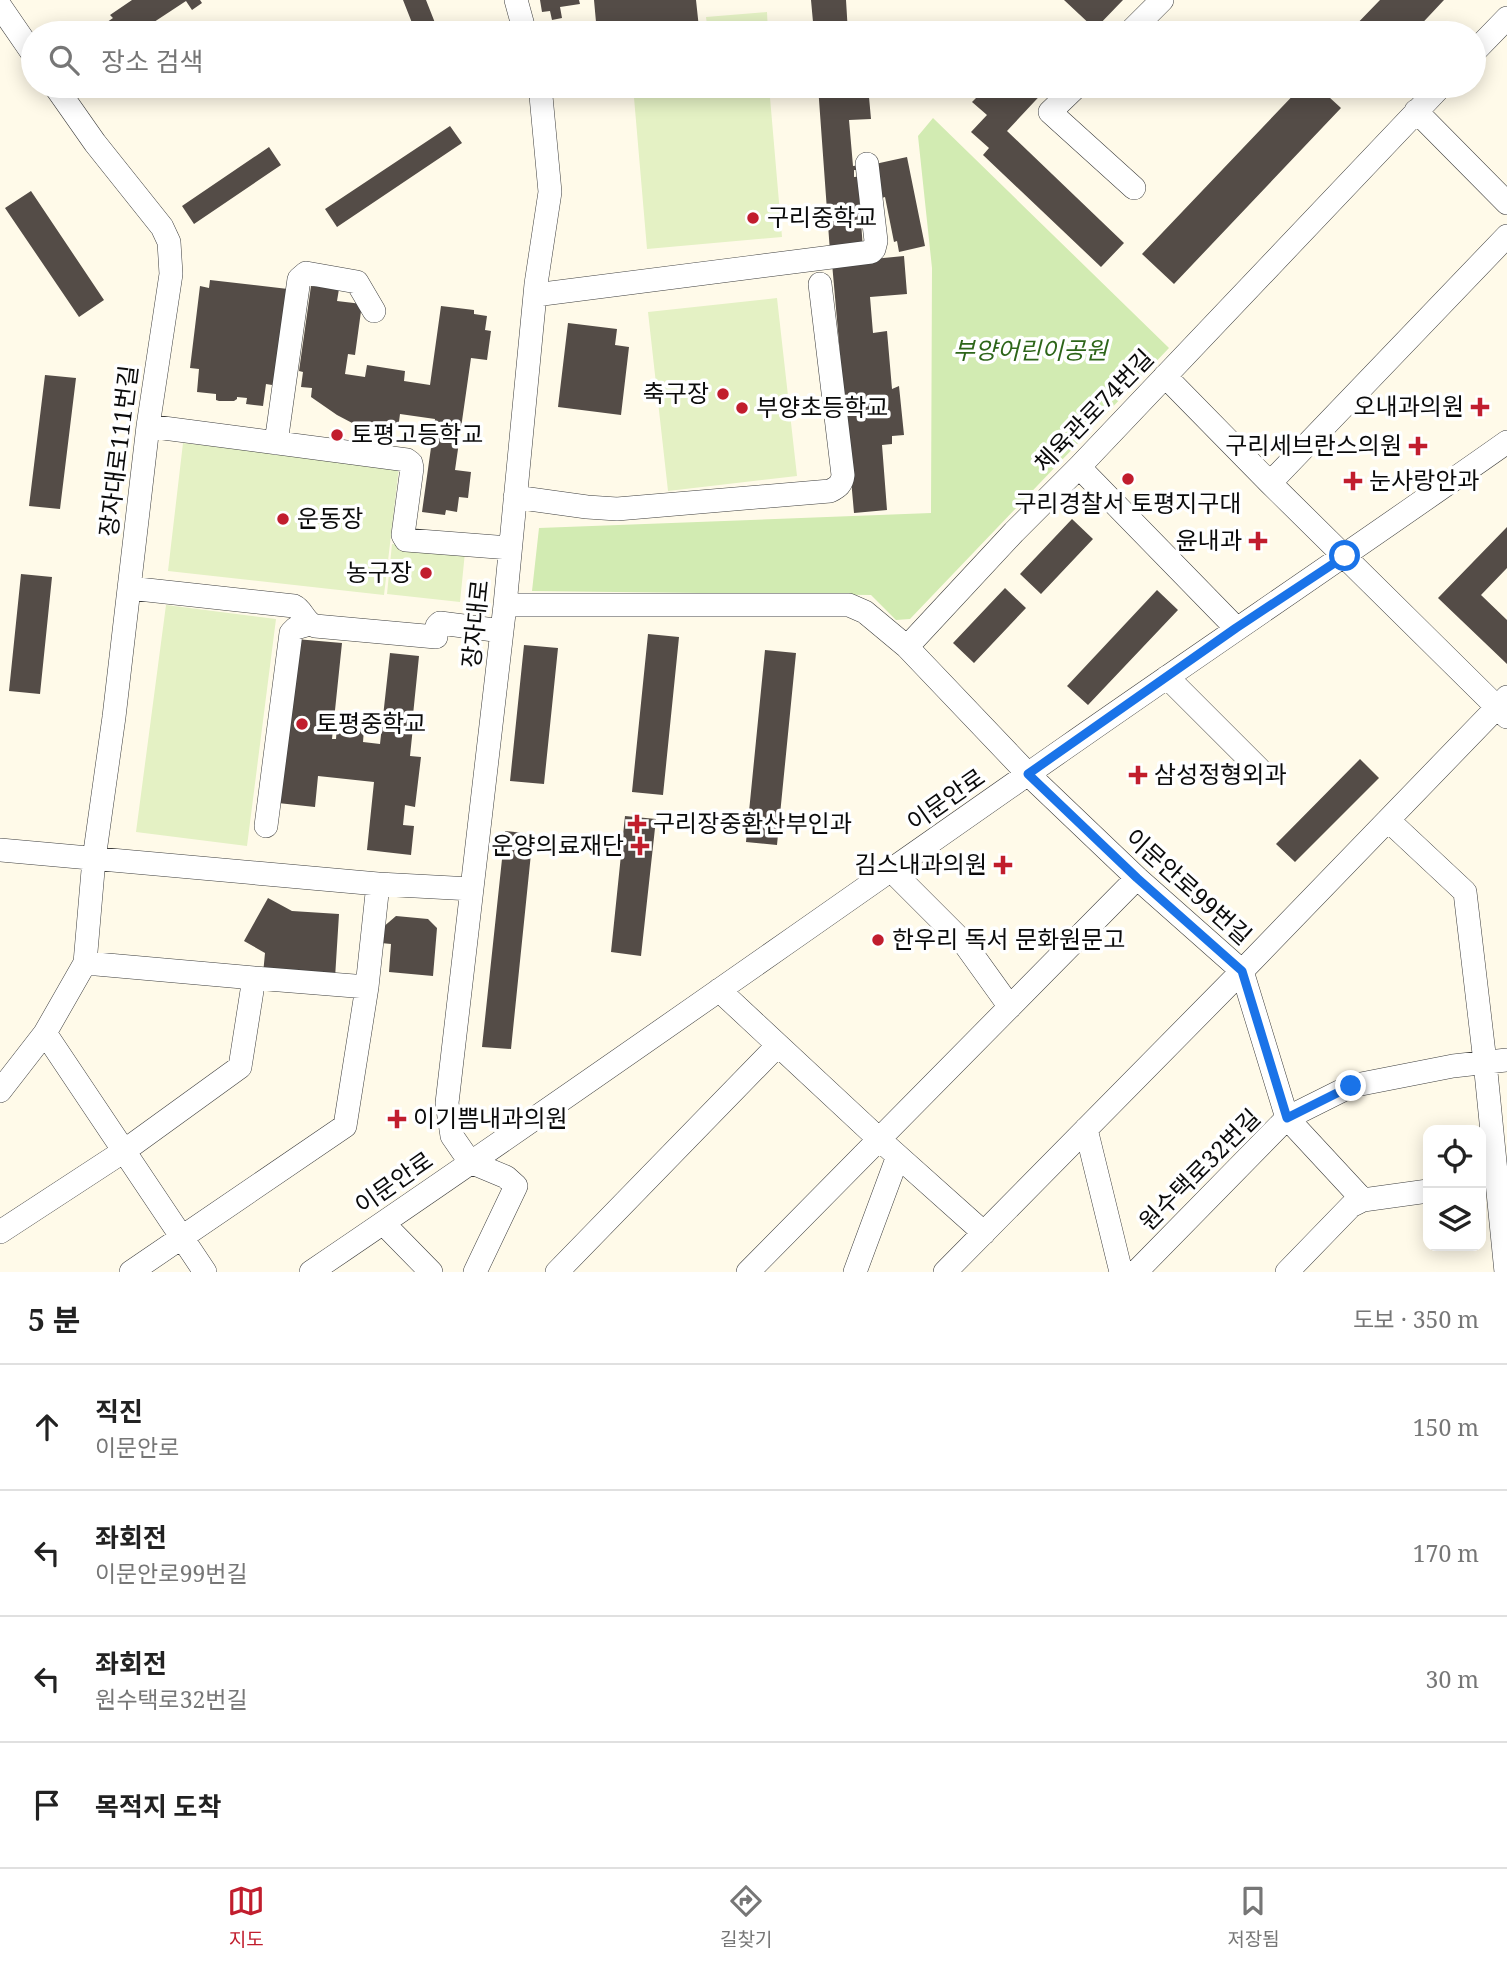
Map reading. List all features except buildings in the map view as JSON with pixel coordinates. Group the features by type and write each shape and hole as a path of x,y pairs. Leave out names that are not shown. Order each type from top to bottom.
{"street":[{"path":"516,0 522,21"},
{"path":"1141,21 1162,0"},
{"path":"0,6 21,37"},
{"path":"1486,40 1507,18"},
{"name":"장자대로111번길","path":"63,98 94,144 158,220 169,242 171,274 148,426 114,717 94,859 85,962"},
{"name":"장자대로","path":"470,1162 452,1136 447,1103 505,605 535,295 550,192 541,98"},
{"path":"1065,98 1050,112 1134,188"},
{"name":"체육관로74번길","path":"907,647 1013,532 1079,467 1429,98"},
{"path":"1416,111 1507,203"},
{"path":"535,295 871,252 876,241 867,164"},
{"path":"1270,483 1507,236"},
{"path":"276,443 299,279 306,273 353,280 362,288 374,311"},
{"path":"515,497 617,509 830,491 837,488 843,475 820,284"},
{"path":"945,1272 1388,820 1504,707 1270,483 1165,376"},
{"path":"148,426 407,460 412,468 403,535 406,540 510,548"},
{"name":"이문안로","path":"311,1272 1507,442"},
{"path":"1079,467 1236,628"},
{"path":"129,588 294,606 310,624"},
{"path":"505,605 849,605 865,612 907,647 1028,774"},
{"path":"266,826 293,630 310,624 436,637 439,623 502,631"},
{"path":"1167,677 1259,769"},
{"name":"이문안로99번길","path":"1028,774 1137,878 1242,971 1287,1118 1363,1200"},
{"path":"1388,820 1465,892 1496,1061 1489,1185 1505,1272"},
{"path":"0,850 378,884 472,888"},
{"path":"891,870 964,943 1010,1007"},
{"path":"748,1272 1137,878"},
{"path":"131,1272 345,1126 367,987 378,884"},
{"path":"0,1091 44,1033 85,962 367,987"},
{"path":"0,1232 124,1151 240,1067 254,978"},
{"path":"719,990 984,1233"},
{"path":"44,1033 205,1272"},
{"path":"557,1272 778,1045"},
{"name":"원수택로32번길","path":"1136,1272 1287,1118 1351,1086 1453,1066 1496,1061"},
{"path":"1086,1129 1121,1272"},
{"path":"855,1272 898,1156"},
{"path":"470,1162 506,1177 516,1186 475,1272"},
{"path":"1287,1272 1351,1206 1363,1200 1423,1192"},
{"path":"383,1223 431,1272"}],"green space":[{"path":"767,12 767,21 706,21 706,17"},
{"path":"634,98 770,98 782,237 647,249"},
{"name":"부양어린이공원","path":"933,118 1169,348 910,619 896,620 871,595 532,591 539,528 931,513 932,268 918,136"},
{"name":"축구장","path":"777,298 797,476 668,491 648,312"},
{"name":"운동장","path":"183,443 399,467 384,595 168,571"},
{"name":"농구장","path":"392,544 465,552 460,602 387,594"},
{"path":"166,605 276,619 247,846 136,832"}],"place":[{"name":"구리중학교","path":"753,218"},
{"name":"축구장","path":"723,394"},
{"name":"오내과의원","path":"1480,407"},
{"name":"부양초등학교","path":"742,408"},
{"name":"토평고등학교","path":"337,435"},
{"name":"구리세브란스의원","path":"1418,446"},
{"name":"구리경찰서 토평지구대","path":"1128,479"},
{"name":"눈사랑안과","path":"1353,481"},
{"name":"운동장","path":"283,519"},
{"name":"윤내과","path":"1258,541"},
{"name":"농구장","path":"426,573"},
{"name":"토평중학교","path":"302,724"},
{"name":"삼성정형외과","path":"1138,775"},
{"name":"구리장중환산부인과","path":"637,824"},
{"name":"운양의료재단","path":"640,846"},
{"name":"김스내과의원","path":"1003,865"},
{"name":"한우리 독서 문화원문고","path":"878,940"},
{"name":"이기쁨내과의원","path":"397,1119"}],"route":[{"path":"1345,556 1236,628 1028,774 1137,878 1242,971 1287,1118 1351,1086"}]}
